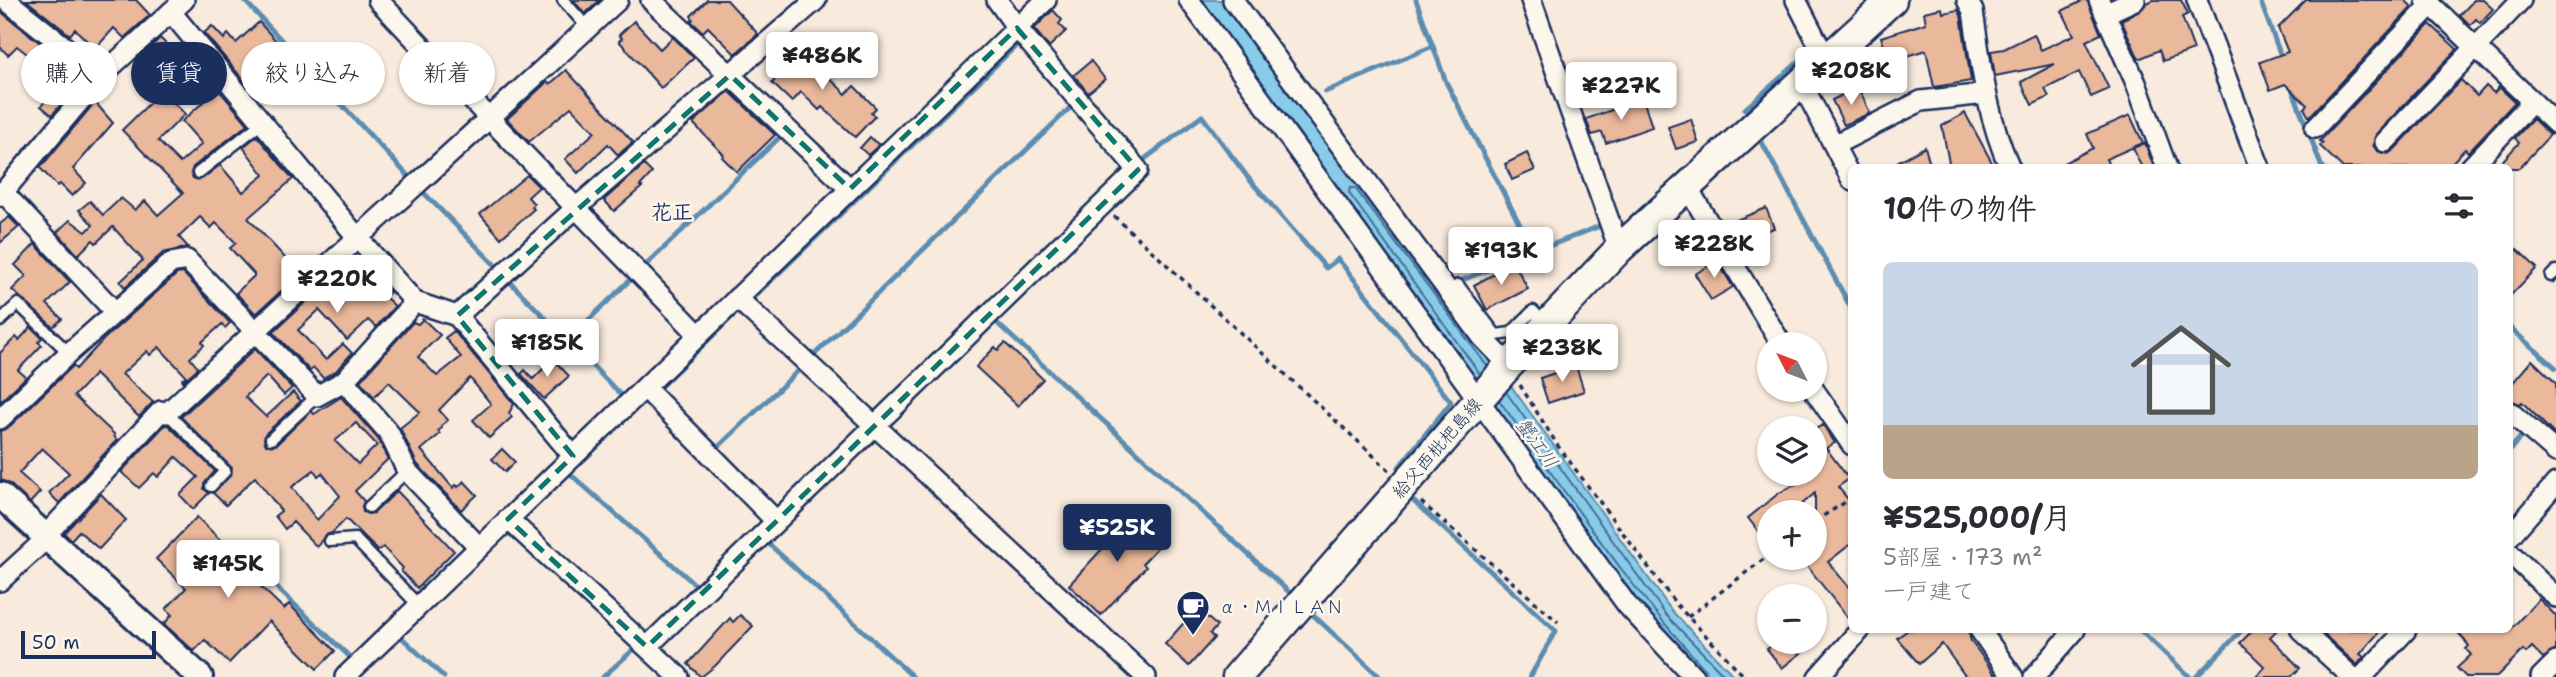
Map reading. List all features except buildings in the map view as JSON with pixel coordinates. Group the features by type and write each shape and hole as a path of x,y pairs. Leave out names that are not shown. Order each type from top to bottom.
{"main road":[{"name":"給父西枇杷島線","path":"1237,677 1509,365 1619,249 1686,185 1892,0"}],"street":[{"path":"6,0 58,42"},
{"path":"378,0 489,119 699,335"},
{"path":"0,581 46,537 161,411 167,414 356,237 618,0"},
{"path":"651,0 850,189"},
{"path":"457,316 576,208 816,0"},
{"path":"647,647 1138,170 1017,28 997,0"},
{"path":"345,677 1046,0"},
{"path":"1189,0 1430,329 1478,401 1627,605 1694,677"},
{"path":"1233,0 1483,338 1509,365"},
{"path":"1531,0 1619,249"},
{"path":"1796,0 1826,59"},
{"path":"1968,0 1973,11 1986,94 2000,145 2008,164"},
{"path":"2135,0 2102,7 2136,83 2166,164"},
{"path":"2197,0 2258,164"},
{"path":"2385,142 2521,0"},
{"path":"2315,128 2428,2 2556,124"},
{"path":"117,61 178,6 263,122 356,237 415,302 457,316 573,456"},
{"path":"1801,82 1848,172"},
{"path":"1834,145 1921,101 1986,94"},
{"path":"2474,164 2532,102"},
{"path":"77,105 2,194 115,312"},
{"path":"1686,185 1774,332"},
{"path":"0,419 69,353 171,263 187,260 317,396 344,381 415,302"},
{"path":"737,298 1146,677"},
{"path":"344,381 389,433 407,471 479,547"},
{"path":"645,388 776,521"},
{"path":"1822,402 1848,438"},
{"path":"2513,415 2556,452"},
{"path":"2513,532 2556,482"},
{"path":"0,495 200,677"},
{"path":"508,519 679,677"},
{"path":"2513,556 2556,597"},
{"path":"1818,677 1857,633"},
{"path":"1982,633 2013,677"},
{"path":"2034,677 2072,633"},
{"path":"2304,633 2352,677"},
{"path":"2362,677 2403,633"},
{"path":"2541,677 2556,662"}],"lane":[{"path":"563,0 588,27"},
{"path":"198,173 263,122"},
{"path":"1458,285 1496,335 1511,333 1533,311 1546,325"},
{"path":"0,321 18,304 69,353"},
{"path":"271,439 317,396"},
{"path":"167,414 225,471 211,486"},
{"path":"369,507 407,471"},
{"path":"330,541 355,539 419,606"}],"path":[{"path":"1103,205 1404,486 1558,622"},
{"path":"1509,365 1534,411 1558,446 1676,604 1745,677"},
{"path":"1827,514 1848,500"},
{"path":"1688,617 1757,564"}],"highlighted area":[{"path":"1017,28 1138,170 647,647 508,519 573,456 457,316 730,75 850,189"}],"water":[{"name":"蟹江川","path":"1201,0 1226,0 1504,376 1672,611 1735,677 1704,677 1633,597"}],"waterway":[{"path":"244,0 411,179"},
{"path":"1416,0 1446,82 1534,252"},
{"path":"2260,0 2282,59"},
{"path":"754,297 1019,43 1022,47"},
{"path":"1325,92 1433,46"},
{"path":"1745,109 1811,51"},
{"path":"2216,77 2248,164"},
{"path":"2292,88 2321,164"},
{"path":"813,356 1073,105"},
{"path":"1142,161 1202,116 1249,179 1326,268 1338,259 1451,402 1399,467"},
{"path":"644,267 783,134"},
{"path":"1758,135 1848,303"},
{"path":"421,190 499,269"},
{"path":"1460,281 1600,226"},
{"path":"568,340 633,277"},
{"path":"507,279 623,397"},
{"path":"658,393 656,391 736,313"},
{"path":"998,324 1289,592"},
{"path":"2513,331 2556,368"},
{"path":"715,450 799,370"},
{"path":"2513,446 2522,435 2529,441"},
{"path":"568,472 699,588"},
{"path":"1411,499 1556,631 1530,677"},
{"path":"768,543 913,677"},
{"path":"239,552 352,659 356,654"},
{"path":"1312,614 1380,677"},
{"path":"2143,633 2190,677"},
{"path":"2196,677 2239,633"},
{"path":"400,636 444,677"},
{"path":"603,677 633,650"}],"place":[{"name":"α・ＭＩＬＡＮ","path":"1193,637"}],"district":[{"name":"花正","path":"672,212"}]}
